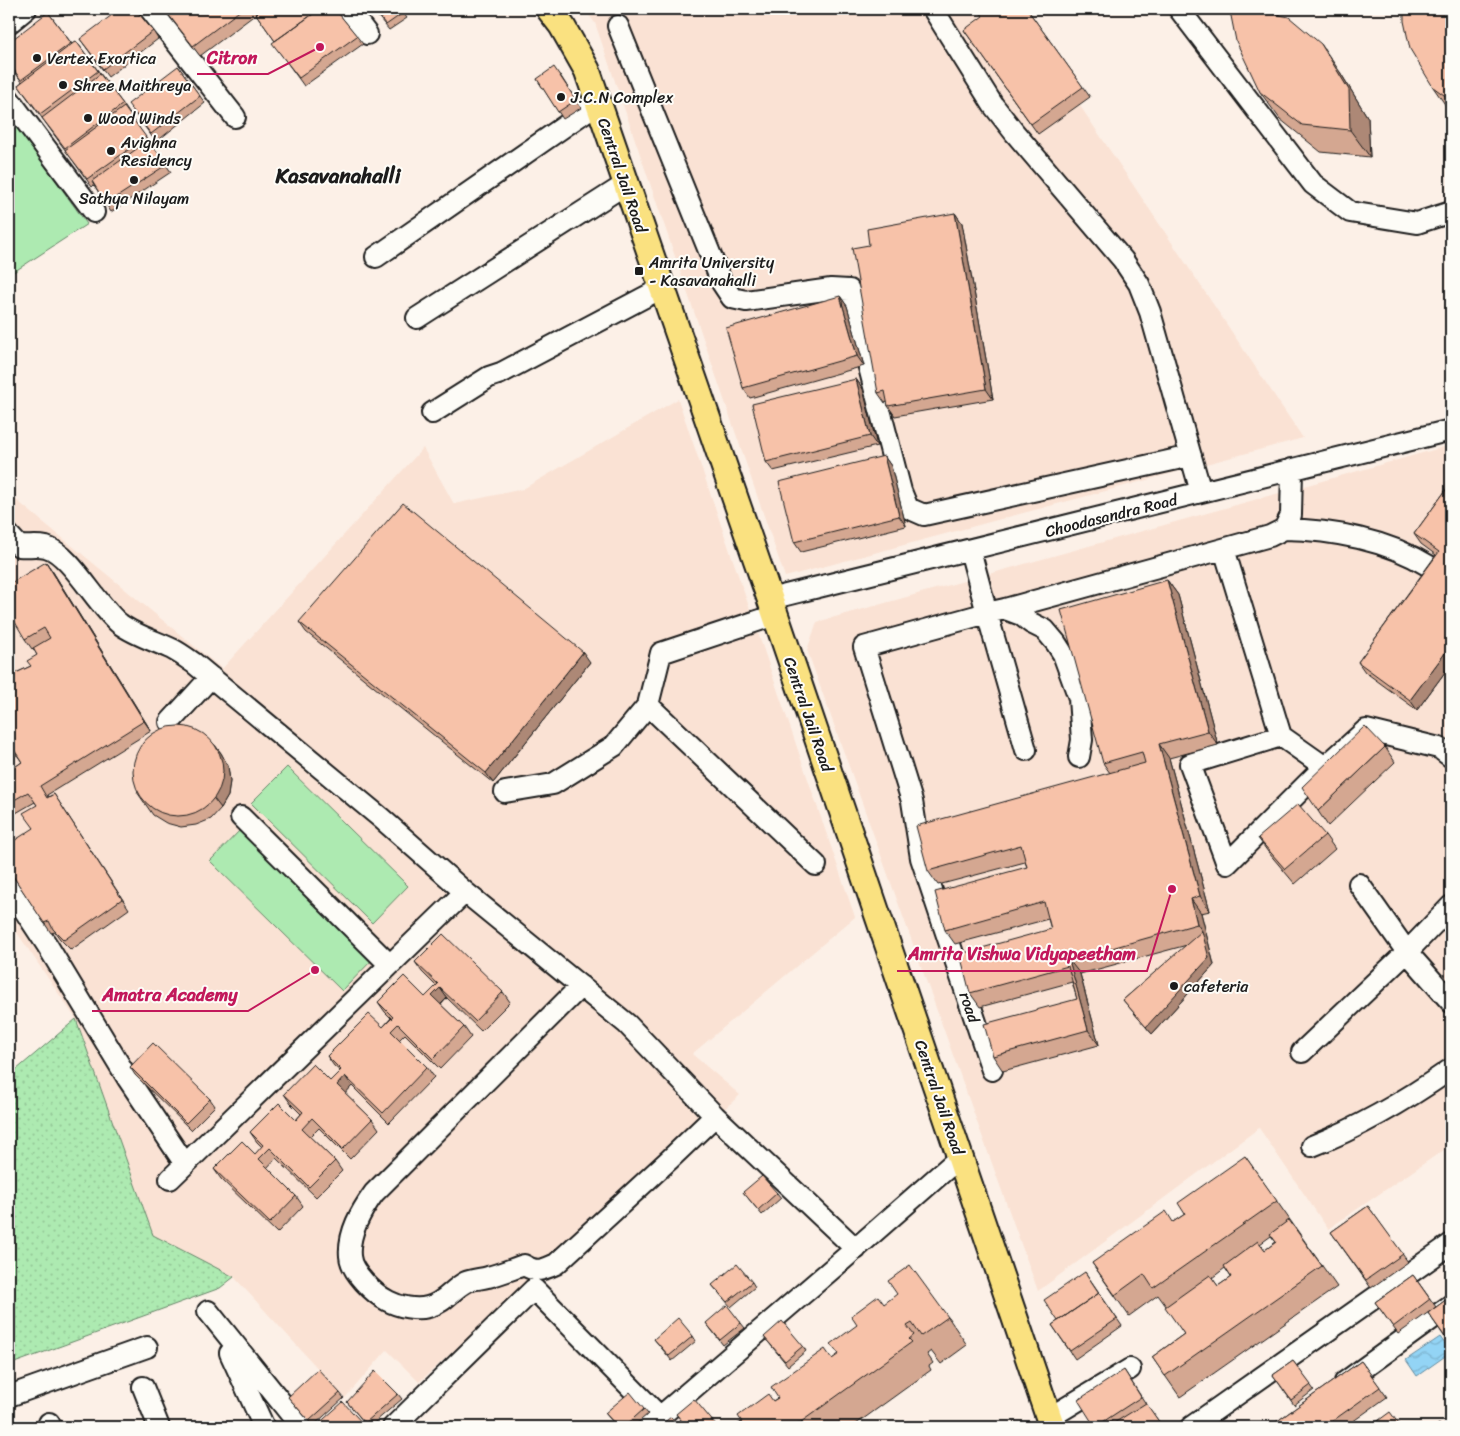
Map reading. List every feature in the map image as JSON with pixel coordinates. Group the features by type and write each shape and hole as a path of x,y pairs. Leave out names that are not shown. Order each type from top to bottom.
{"main road":[{"name":"Central Jail Road","path":"549,9 562,26 587,70 773,607 1051,1423"}],"street":[{"path":"9,23 26,9"},
{"path":"150,9 235,117"},
{"path":"348,9 367,34"},
{"path":"933,9 999,112 1035,158 1123,260 1139,284 1150,312 1202,492"},
{"path":"1179,9 1313,184 1350,212 1417,223 1451,212"},
{"path":"618,26 722,283 732,298 746,301 831,289 849,290 901,491 908,508 924,515 1191,456"},
{"path":"9,99 94,212"},
{"path":"376,257 598,103"},
{"path":"417,318 626,184"},
{"path":"432,413 489,377 501,373 662,288"},
{"name":"Choodasandra Road","path":"648,705 661,653 773,607 970,550 1451,430"},
{"path":"1284,529 1291,515 1292,469"},
{"path":"996,611 1270,536 1284,529 1334,532 1414,557 1429,566"},
{"path":"9,534 19,546 46,547 58,553 104,608 120,624 133,632 174,650 211,676 381,818 465,892 627,1024 715,1116 856,1249"},
{"path":"1224,549 1281,736 1325,767"},
{"path":"970,550 996,611 1026,750"},
{"path":"996,611 1021,615 1045,630 1063,654 1079,698 1082,740 1079,757"},
{"name":"road","path":"992,1070 921,858 912,801 864,648 996,611"},
{"path":"170,722 211,676"},
{"path":"506,792 553,784 614,746 648,705 816,865"},
{"path":"1281,736 1190,764 1227,864 1325,767 1366,730 1439,748 1451,757"},
{"path":"241,817 390,965"},
{"path":"1359,884 1407,952 1451,1002"},
{"path":"9,887 128,1079 185,1164"},
{"path":"170,1179 465,892"},
{"path":"1302,1052 1407,952 1451,906"},
{"path":"581,986 374,1193 364,1207 351,1234 350,1256 355,1270 368,1286 386,1301 406,1307 427,1308 440,1303 466,1282 490,1277 524,1265 532,1270 544,1269 556,1264 715,1116"},
{"path":"1312,1146 1335,1137 1420,1091 1451,1069"},
{"path":"393,1427 534,1289 654,1422 960,1157"},
{"path":"1191,1427 1451,1244"},
{"path":"1331,1392 1451,1305"},
{"path":"208,1311 301,1427"},
{"path":"9,1396 147,1347"},
{"path":"230,1353 264,1427"},
{"path":"1051,1423 1130,1369"},
{"path":"143,1387 160,1427"}],"shaded area":[{"path":"584,9 1015,9 1303,438 785,577 595,23"},
{"path":"678,399 855,917 692,1054 740,1095 419,1382 387,1350 345,1398 234,1277 153,1235 76,1019 9,921 9,494 222,669 423,448 454,504 523,489"},
{"path":"1451,445 1451,1145 1328,1229 1259,1128 1038,1291 807,650 817,622"}],"green space":[{"path":"9,116 87,224 9,275"},
{"path":"287,767 408,886 372,923 251,803"},
{"path":"244,826 376,956 342,991 210,861"},
{"path":"76,1019 153,1235 234,1277 220,1288 9,1365 9,1076"}],"water":[{"path":"1440,1337 1451,1352 1417,1376 1406,1360"}],"building":[{"path":"120,9 135,9 153,31 103,69 80,39"},
{"path":"164,9 242,9 193,46"},
{"path":"262,9 320,9 275,41 256,14"},
{"path":"320,9 335,9 357,36 299,78 272,43"},
{"path":"373,9 400,9 403,13 386,25"},
{"path":"978,9 1027,9 1083,87 1031,124 964,30 983,16"},
{"path":"1252,9 1289,17 1321,44 1349,90 1350,130 1302,125 1260,92 1236,41 1230,11"},
{"path":"1404,9 1451,9 1451,100 1433,87 1410,49 1404,21"},
{"name":"Vertex Exortica","path":"48,12 71,43 21,80 9,63 9,42"},
{"name":"Shree Maithreya","path":"76,41 98,71 40,114 18,85"},
{"path":"178,66 200,96 151,134 128,104"},
{"name":"J.C.N Complex","path":"554,67 576,100 558,112 537,79"},
{"name":"Wood Winds","path":"100,74 123,104 65,148 42,118"},
{"name":"Avighna Residency","path":"124,107 146,137 87,179 65,150"},
{"name":"Sathya Nilayam","path":"149,140 166,165 106,204 92,181"},
{"path":"955,213 986,389 888,406 885,391 878,393 852,248 869,245 867,229"},
{"path":"840,296 857,356 743,388 726,328"},
{"path":"856,379 870,436 766,462 752,404"},
{"path":"884,456 899,516 794,542 779,482"},
{"path":"1451,483 1451,645 1410,700 1358,662 1439,552 1414,534"},
{"path":"403,503 583,652 486,773 299,622"},
{"path":"46,562 144,721 40,786 47,798 54,794 122,899 64,940 53,929 49,921 44,923 9,870 9,844 34,828 23,813 37,805 28,792 9,803 9,771 22,762 11,745 9,745 9,684 14,672 31,666 27,661 37,655 33,648 50,638 44,628 25,639 9,612 9,584"},
{"path":"1167,580 1208,731 1159,744 1200,896 1191,899 1197,924 1069,960 1088,1030 993,1056 984,1024 1077,999 1068,966 970,993 960,954 1051,929 1044,902 945,930 935,892 1027,867 1021,845 928,871 916,826 1145,763 1142,752 1103,763 1061,610"},
{"path":"169,726 187,726 203,733 216,746 223,762 223,780 216,796 203,809 187,816 169,816 153,809 140,796 133,780 133,762 140,746 153,733"},
{"path":"1365,726 1385,747 1318,811 1302,787"},
{"path":"1298,804 1325,835 1285,869 1258,838"},
{"name":"cafeteria","path":"1202,931 1209,958 1146,1027 1123,1000"},
{"path":"443,934 503,992 475,1021 440,988 432,996 464,1027 433,1059 398,1024 391,1031 427,1067 383,1113 345,1076 337,1085 372,1119 343,1149 312,1118 302,1129 335,1161 309,1187 270,1148 259,1159 296,1196 270,1223 214,1169 242,1141 255,1154 263,1145 250,1132 279,1103 296,1120 303,1112 284,1094 313,1064 330,1081 341,1070 327,1056 369,1014 383,1027 393,1017 378,1002 404,976 425,997 438,984 415,962"},
{"path":"153,1043 210,1099 186,1123 130,1067"},
{"path":"1245,1156 1277,1201 1153,1288 1144,1274 1115,1295 1092,1263 1166,1211 1173,1222 1185,1214 1178,1203"},
{"path":"762,1176 777,1193 758,1210 743,1192"},
{"path":"1368,1206 1403,1254 1366,1280 1331,1232"},
{"path":"1289,1220 1322,1266 1165,1376 1152,1357 1184,1334 1165,1307 1210,1275 1218,1286 1231,1277 1224,1266 1258,1241 1265,1250 1276,1242 1270,1234"},
{"path":"737,1264 752,1282 727,1302 712,1285"},
{"path":"910,1265 948,1317 921,1336 912,1323 907,1326 914,1335 909,1339 912,1342 794,1427 734,1427 742,1422 738,1416 768,1394 773,1401 778,1398 771,1387 825,1349 832,1359 839,1354 831,1344 857,1325 851,1316 878,1296 884,1304 897,1294 888,1281"},
{"path":"1085,1272 1099,1293 1058,1321 1044,1300"},
{"path":"1413,1275 1430,1299 1393,1327 1375,1302"},
{"path":"1099,1293 1117,1319 1070,1351 1052,1325"},
{"path":"1451,1296 1451,1338 1448,1341 1428,1313"},
{"path":"727,1305 741,1323 720,1340 706,1323"},
{"path":"678,1318 693,1336 669,1356 654,1339"},
{"path":"782,1321 803,1346 785,1361 764,1337"},
{"path":"1293,1361 1311,1385 1291,1400 1273,1375"},
{"path":"1361,1361 1380,1387 1324,1427 1269,1427"},
{"path":"318,1369 340,1393 309,1421 288,1397"},
{"path":"1124,1370 1141,1397 1095,1427 1078,1400"},
{"path":"375,1371 398,1394 365,1423 347,1402"},
{"path":"630,1392 644,1409 624,1427 618,1427 605,1413"},
{"path":"694,1399 715,1424 711,1427 687,1427 676,1414"},
{"path":"343,1402 365,1426 315,1427"},
{"path":"1146,1403 1162,1426 1159,1427 1117,1427 1114,1423"},
{"path":"1390,1412 1401,1427 1379,1427 1375,1423"},
{"path":"671,1417 680,1427 658,1427"},
{"path":"1111,1421 1115,1427 1102,1427"}],"place":[{"name":"Citron","path":"320,47"},
{"name":"Vertex Exortica","path":"37,58"},
{"name":"Shree Maithreya","path":"63,85"},
{"name":"J.C.N Complex","path":"561,97"},
{"name":"Wood Winds","path":"88,118"},
{"name":"Avighna Residency","path":"111,151"},
{"name":"Sathya Nilayam","path":"134,180"},
{"name":"Amrita University - Kasavanahalli","path":"639,271"},
{"name":"Amrita Vishwa Vidyapeetham","path":"1172,889"},
{"name":"Amatra Academy","path":"315,970"},
{"name":"cafeteria","path":"1174,986"}],"district":[{"name":"Kasavanahalli","path":"338,176"}]}
